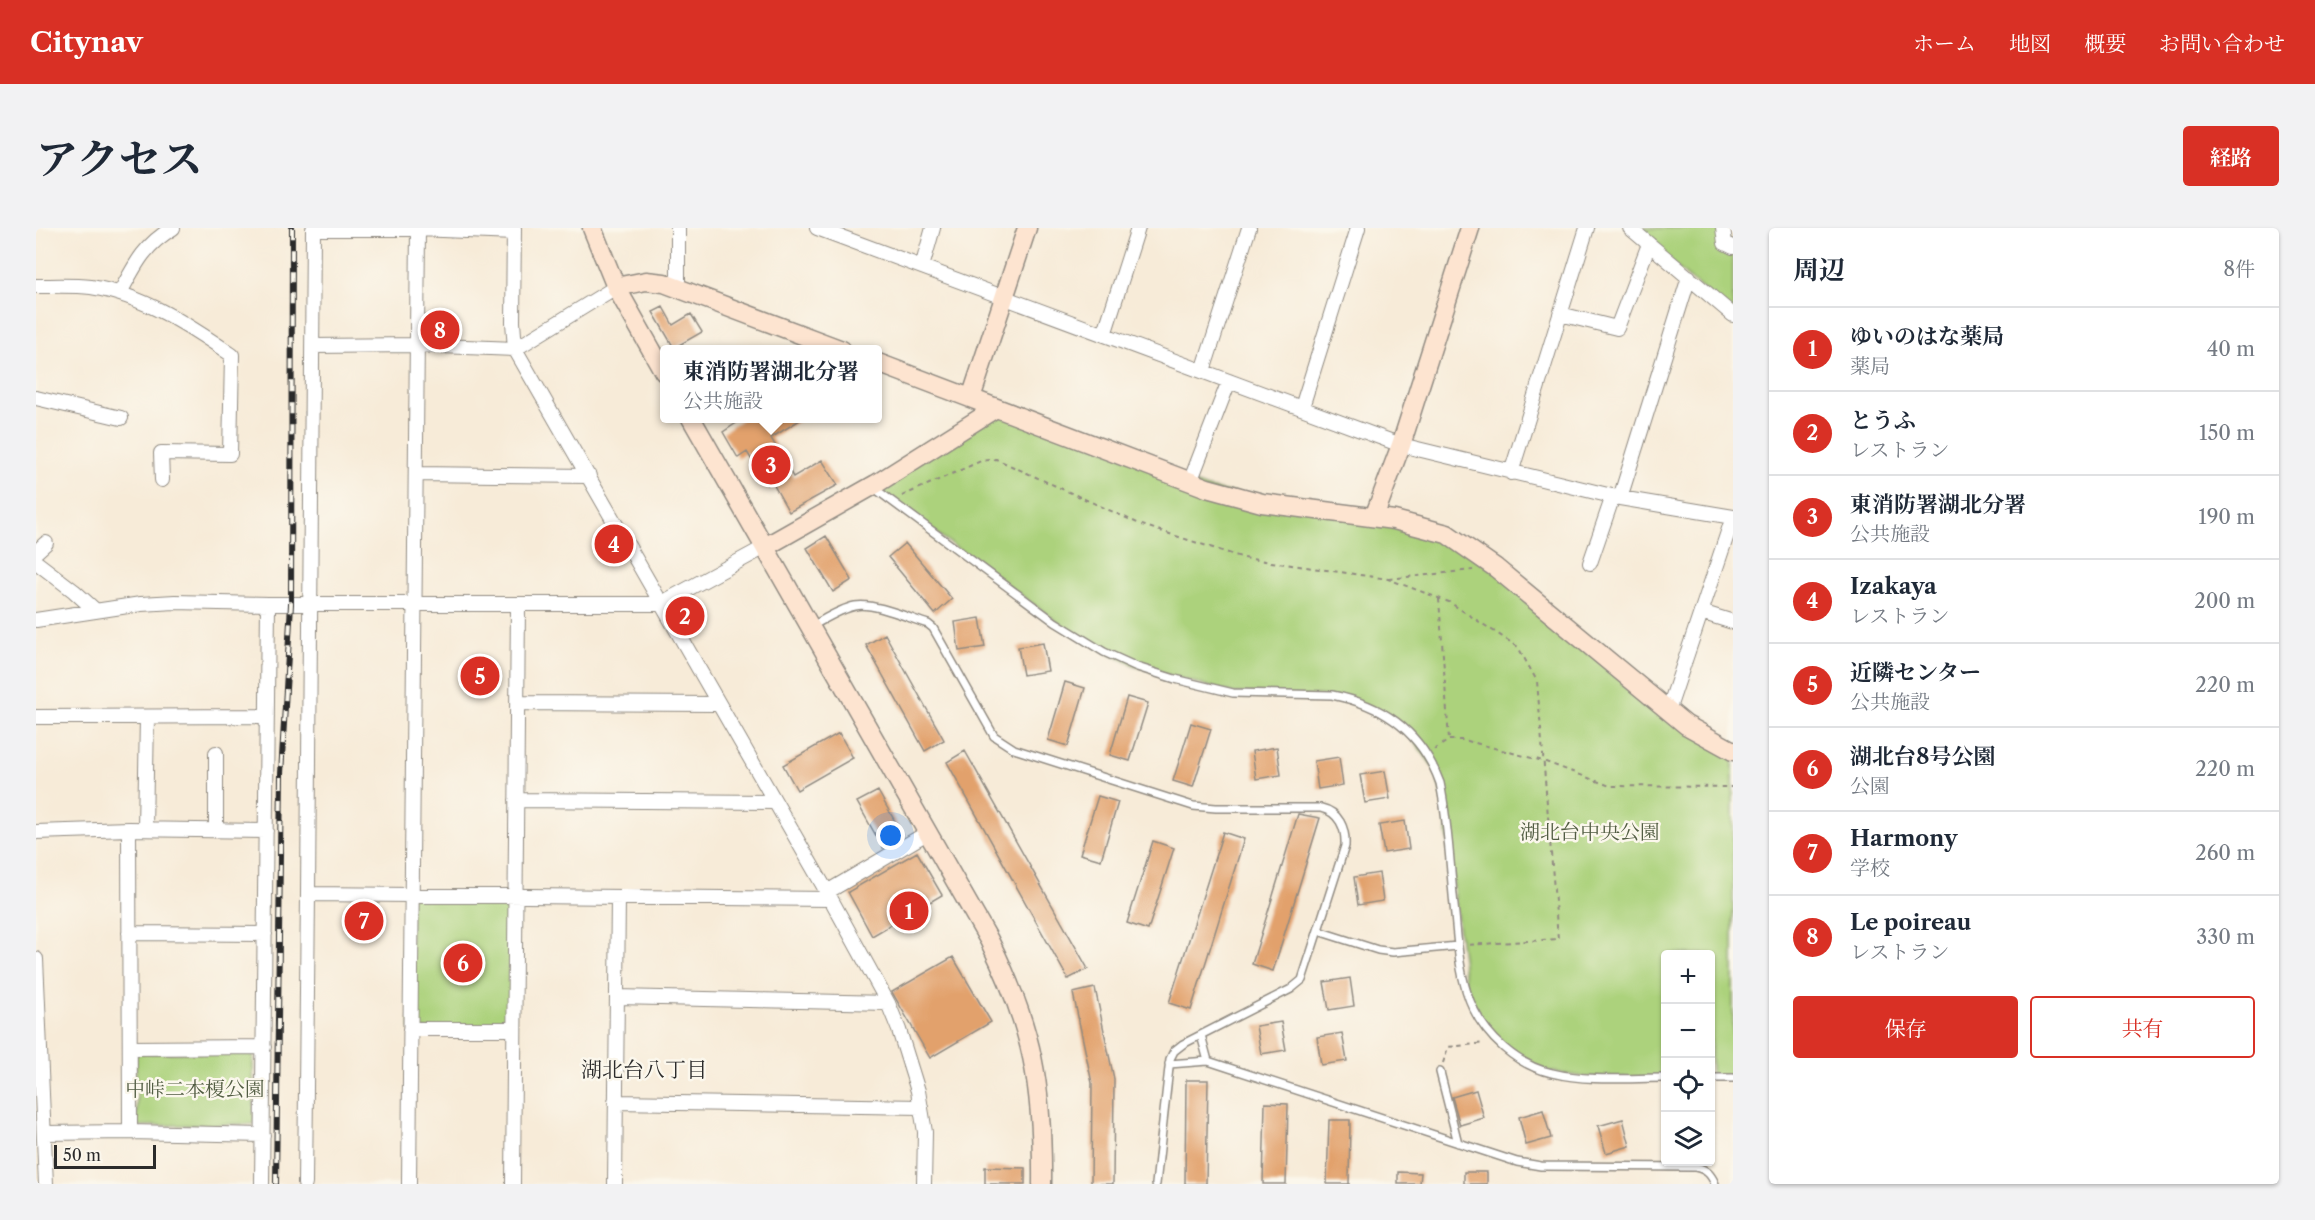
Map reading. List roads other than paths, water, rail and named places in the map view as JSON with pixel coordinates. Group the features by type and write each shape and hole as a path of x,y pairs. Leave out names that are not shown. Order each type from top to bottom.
{"street":[{"path":"120,293 140,256 155,240 173,228"},
{"path":"592,228 616,287 660,365"},
{"path":"678,228 678,287"},
{"path":"817,228 839,232 922,267 1401,445 1616,497 1733,517 1668,711"},
{"path":"922,267 933,228"},
{"path":"971,398 1027,228"},
{"path":"1104,335 1138,228"},
{"path":"1203,371 1249,228"},
{"path":"1302,407 1358,228"},
{"path":"1374,517 1401,445 1470,228"},
{"path":"1511,472 1587,228"},
{"path":"1630,228 1733,315"},
{"path":"1723,228 1725,243 1733,247"},
{"path":"305,1184 312,603 313,229 514,231 515,349 829,895 888,1003 918,1091 925,1132 924,1184"},
{"path":"409,1184 418,229"},
{"path":"1560,314 1617,328 1649,244"},
{"path":"1590,563 1616,497 1689,277"},
{"path":"312,346 416,345 515,349 616,287 646,281 678,287 829,345"},
{"path":"36,286 90,287 120,293 193,328 232,355 230,454 161,453 162,480"},
{"path":"882,365 1190,482 1262,503 1394,520 1448,534 1496,568 1686,726 1733,751"},
{"path":"1190,482 1229,381"},
{"path":"36,398 122,418"},
{"path":"36,620 141,604 175,602 660,604 872,486 996,408"},
{"path":"694,423 989,940 1009,980 1025,1022 1034,1062 1042,1131 1042,1184"},
{"path":"416,474 589,476"},
{"path":"36,562 96,611"},
{"path":"262,1184 268,604"},
{"path":"513,1184 518,604"},
{"path":"1701,612 1733,622"},
{"path":"518,703 718,704"},
{"path":"36,717 267,716"},
{"path":"145,829 147,717"},
{"path":"216,753 216,830"},
{"path":"516,800 774,802"},
{"path":"36,832 129,829 266,831"},
{"path":"129,829 130,1132"},
{"path":"308,894 515,897 829,895 927,833"},
{"path":"615,1184 618,897"},
{"path":"129,933 265,934"},
{"path":"36,959 46,1184"},
{"path":"616,998 888,1003"},
{"path":"410,1029 514,1029"},
{"path":"130,1048 264,1047"},
{"path":"615,1102 921,1107"},
{"path":"44,1133 263,1135"}],"lane":[{"path":"872,486 1055,622 1104,652 1137,667 1233,693 1332,695 1359,702 1392,717 1427,754 1443,798 1462,979 1476,1016 1496,1041 1520,1060 1535,1068 1551,1073 1583,1077 1661,1078"},
{"path":"810,627 845,608 856,605 869,606 928,624 933,628 994,736 1014,749 1193,806 1329,810 1335,814 1342,827 1345,846 1302,980 1174,1051 1169,1064 1156,1184"},
{"path":"1318,931 1378,950 1393,952 1458,946"},
{"path":"1201,1035 1208,1061"},
{"path":"1169,1064 1208,1061 1517,1162 1541,1166 1703,1168 1713,1178 1714,1184"},
{"path":"1440,1072 1458,1143"},
{"path":"1715,1078 1733,1078"}],"railway":[{"path":"276,1184 281,774 291,604 292,228"}],"place":[{"name":"Le poireau","path":"440,330"},
{"name":"東消防署湖北分署","path":"771,465"},
{"name":"Izakaya","path":"614,544"},
{"name":"とうふ","path":"685,616"},
{"name":"近隣センター","path":"480,676"},
{"name":"ゆいのはな薬局","path":"909,911"},
{"name":"Harmony","path":"364,921"},
{"name":"湖北台8号公園","path":"463,963"}],"district":[{"name":"湖北台八丁目","path":"644,1070"}],"park label":[{"name":"湖北台中央公園","path":"1590,832"},
{"name":"中峠二本榎公園","path":"195,1089"}]}
